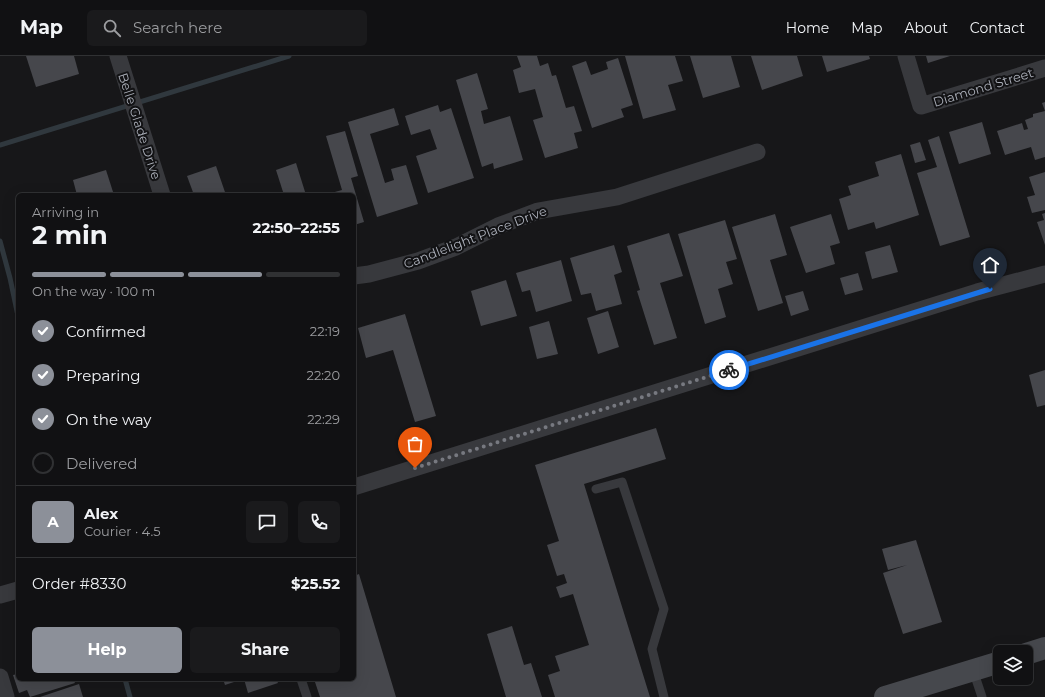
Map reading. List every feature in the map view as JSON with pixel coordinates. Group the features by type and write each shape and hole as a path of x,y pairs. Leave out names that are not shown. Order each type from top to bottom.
{"main road":[{"path":"1033,652 1045,648"},
{"path":"885,697 907,694 993,664"}],"street":[{"name":"Belle Glade Drive","path":"118,56 161,193"},
{"name":"Diamond Street","path":"906,56 921,106 1045,68"},
{"name":"Candlelight Place Drive","path":"356,276 418,261 456,246 498,226 538,211 617,197 757,152"},
{"path":"356,486 969,295 1045,274"},
{"path":"0,595 16,591"}],"lane":[{"path":"596,489 622,482 660,594 664,609 652,649 664,697"},
{"path":"974,670 982,697"},
{"path":"302,681 307,697"}],"building":[{"path":"26,56 74,56 79,74 36,87"},
{"path":"517,56 537,56 540,66 548,63 552,76 556,75 566,108 574,106 582,131 574,133 578,148 545,158 533,120 543,117 535,89 519,93 513,70 521,67"},
{"path":"625,56 675,56 683,81 668,85 676,110 643,119"},
{"path":"690,56 731,56 740,87 703,98"},
{"path":"751,56 797,56 803,76 762,90"},
{"path":"822,56 869,56 870,59 827,72"},
{"path":"926,56 950,56 928,63"},
{"path":"618,58 633,105 621,109 624,117 592,128 572,66 586,61 591,75 608,69 606,62"},
{"path":"477,73 488,109 481,111 484,124 510,116 523,160 494,169 493,163 482,167 456,80"},
{"path":"1045,102 1045,111 1042,103"},
{"path":"438,105 440,112 451,108 474,178 428,193 416,156 437,149 430,129 411,135 405,116"},
{"path":"394,108 399,125 370,134 385,183 394,180 391,169 406,165 418,204 377,217 348,122"},
{"path":"1045,111 1045,157 1035,160 1031,147 1005,155 997,131 1022,123 1024,130 1028,129 1025,120 1033,117 1033,114"},
{"path":"982,122 991,154 959,164 949,132"},
{"path":"345,131 358,176 351,178 355,193 331,193 342,190 326,136"},
{"path":"939,136 970,237 940,246 917,173 937,167 928,140"},
{"path":"920,142 926,160 915,163 910,145"},
{"path":"901,154 919,215 876,229 874,222 848,230 839,199 851,195 848,186 879,176 875,162"},
{"path":"296,163 305,193 283,193 276,170"},
{"path":"216,166 225,193 193,193 187,176"},
{"path":"106,170 113,193 76,193 73,180"},
{"path":"1045,172 1045,210 1032,213 1027,197 1035,195 1029,177"},
{"path":"356,195 364,222 356,224"},
{"path":"1045,213 1045,245 1037,222 1044,220 1042,214"},
{"path":"775,214 787,255 770,260 783,303 758,311 732,227"},
{"path":"831,214 840,243 830,246 835,264 806,273 790,227"},
{"path":"725,220 737,259 726,262 733,284 718,289 726,317 705,324 678,234"},
{"path":"669,233 683,276 660,283 677,338 654,345 637,291 640,290 627,246"},
{"path":"614,245 622,272 614,275 622,304 596,311 591,293 581,295 570,258"},
{"path":"890,245 898,272 872,279 865,252"},
{"path":"561,260 572,301 536,312 530,290 522,292 516,273"},
{"path":"858,273 863,290 845,295 840,278"},
{"path":"506,280 517,316 481,326 471,291"},
{"path":"803,291 809,310 791,316 785,296"},
{"path":"608,311 619,347 598,354 587,318"},
{"path":"405,314 436,416 415,422 393,350 366,358 358,328"},
{"path":"549,321 558,354 537,359 529,327"},
{"path":"1045,370 1045,405 1037,407 1029,375"},
{"path":"656,428 666,459 584,484 650,697 555,697 548,675 560,671 555,656 589,645 573,594 560,598 556,587 567,583 564,574 557,576 547,545 559,541 535,465"},
{"path":"916,540 942,622 903,634 883,573 907,565 888,570 882,549"},
{"path":"359,574 396,697 320,697 315,681 356,681 356,575"},
{"path":"512,626 524,665 531,663 542,697 506,697 487,634"},
{"path":"16,674 16,681 74,681 75,683 30,697 27,690 19,693 13,675"},
{"path":"224,681 237,681 225,685"},
{"path":"245,681 277,681 278,683 248,693"},
{"path":"79,684 83,697 40,697"}],"waterway":[{"path":"0,145 289,56"},
{"path":"0,241 16,306"},
{"path":"126,681 130,697"}],"way so far":[{"path":"415,468 729,370"}],"route":[{"path":"729,370 990,289"}]}
